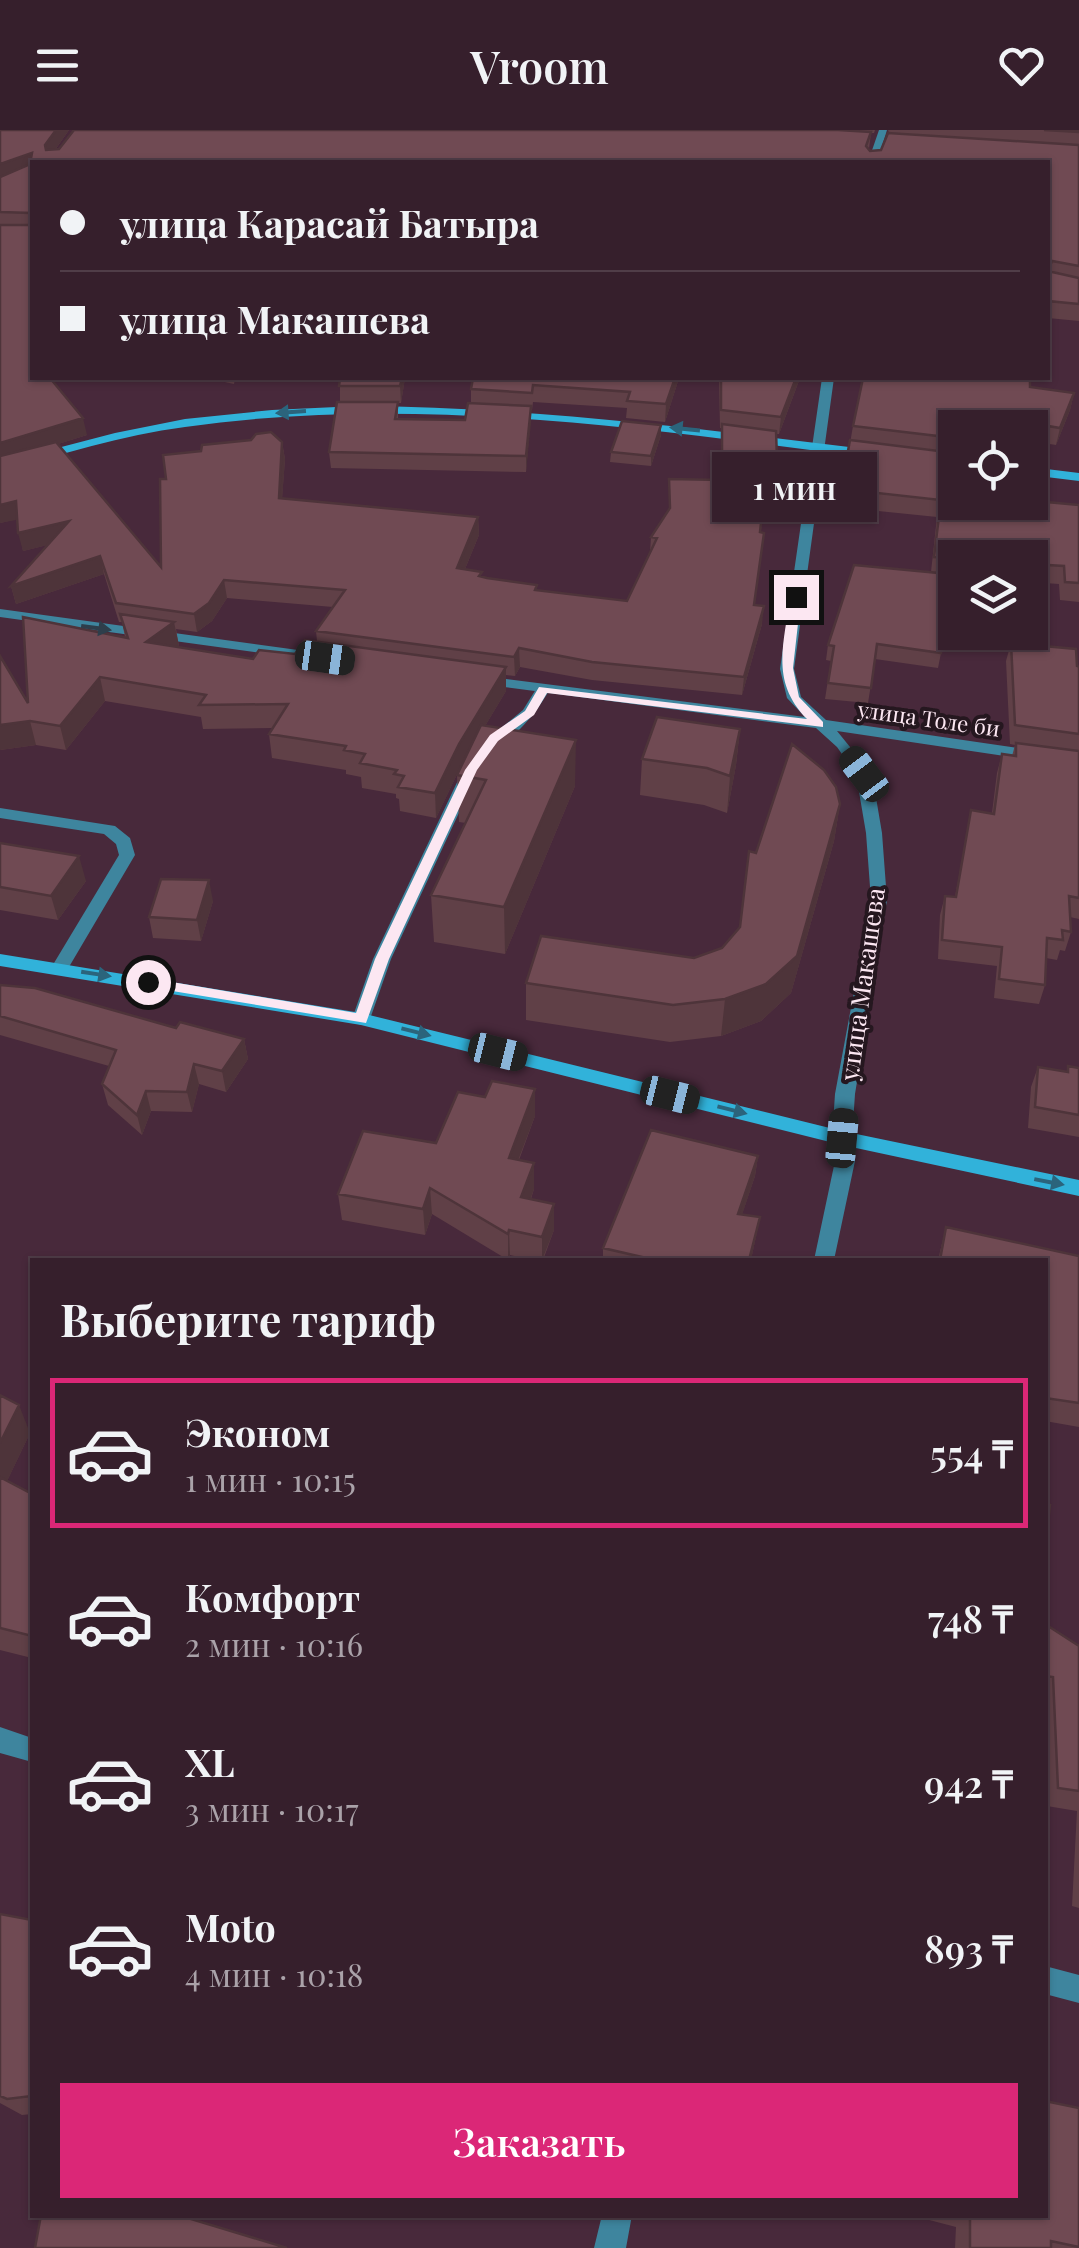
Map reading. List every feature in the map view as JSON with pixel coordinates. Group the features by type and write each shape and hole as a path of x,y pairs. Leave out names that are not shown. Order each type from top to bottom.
{"main road":[{"path":"0,467 184,423 368,408 544,414 888,455"},
{"path":"1048,473 1079,477"},
{"path":"0,960 361,1019 842,1138 1079,1188"}],"street":[{"path":"873,160 881,134"},
{"path":"860,138 881,134 897,140"},
{"name":"улица Макашева","path":"824,1258 846,1161 842,1138 846,1094 879,900 864,774 842,744 794,698 787,668 828,380"},
{"path":"0,613 330,659"},
{"name":"улица Толе би","path":"473,679 1079,762"},
{"path":"361,1019 382,959 471,770 494,738 530,713 543,689"},
{"path":"0,813 110,830 124,842 127,855 114,883 60,968"},
{"path":"0,1740 30,1749"},
{"path":"1048,1981 1079,1990"},
{"path":"610,2248 617,2218"}],"building":[{"path":"0,130 56,130 45,145 46,150 59,149 74,130 838,130 871,132 866,146 870,151 881,150 888,133 1079,145 1079,266 1052,261 1050,266 1050,160 31,160 32,153 0,164"},
{"path":"30,164 30,213 0,212 0,177"},
{"path":"30,219 30,380 52,380 83,418 0,443 0,225 29,225"},
{"path":"1050,271 1079,278 1079,304 1050,301"},
{"path":"340,380 402,380 400,386 339,386"},
{"path":"473,380 674,380 666,404 627,401 630,392 533,385 532,393 471,389"},
{"path":"721,380 795,380 781,417 721,410"},
{"path":"863,380 1030,380 1030,387 1074,393 1060,428 1048,426 1048,410 938,410 938,436 853,426"},
{"path":"337,402 398,402 395,419 465,420 468,403 531,406 526,456 329,452"},
{"path":"622,421 661,425 651,456 611,452"},
{"path":"722,424 776,431 777,459 768,459 760,532 764,533 754,605 764,606 744,677 592,662 519,648 514,657 316,631 345,590 224,580 209,603 194,614 116,603 100,556 11,586 69,521 18,533 16,501 0,505 0,456 56,442 161,567 160,479 166,479 163,455 201,451 202,445 251,440 256,434 271,432 282,442 279,498 478,517 457,568 482,572 479,576 487,578 537,585 535,590 627,601 657,538 651,537 670,508 669,479 722,480"},
{"path":"850,440 938,451 938,500 841,489"},
{"path":"1048,502 1079,505 1079,583 1065,582 1064,566 1048,565 1048,540 938,540 938,557 934,557 939,520 1048,520"},
{"path":"854,565 938,573 941,653 877,644 871,688 828,683 834,646 828,645"},
{"path":"120,614 174,622 146,642 253,659 259,650 295,654 305,640 506,667 459,744 435,793 398,787 404,776 394,774 397,770 360,763 365,754 344,750 346,746 269,734 288,704 199,705 206,695 100,677 60,726 30,721 0,725 0,656 28,703 23,617 128,638"},
{"path":"1048,646 1076,649 1079,734 1015,725 1011,650 1048,650"},
{"path":"657,717 740,729 730,776 707,768 642,759"},
{"path":"481,725 576,740 504,907 431,895 486,780 457,775"},
{"path":"1016,743 1079,751 1079,898 1069,896 1071,932 1062,930 1063,940 1047,938 1045,985 999,979 1002,947 942,940 945,896 956,897 971,810 994,814 1002,754 1016,756"},
{"path":"792,744 824,770 836,787 840,804 797,956 766,984 725,999 673,1005 526,983 541,936 694,958 722,948 740,927 749,851 756,853"},
{"path":"0,843 79,856 51,896 0,887"},
{"path":"161,879 209,880 197,920 149,917"},
{"path":"0,985 35,988 176,1028 180,1022 244,1039 222,1071 194,1064 187,1092 146,1091 137,1115 102,1084 116,1050 0,1016"},
{"path":"1068,1066 1079,1068 1079,1115 1035,1107 1038,1067 1068,1072"},
{"path":"492,1081 535,1089 509,1158 534,1163 521,1197 554,1204 542,1237 509,1230 508,1234 430,1188 423,1209 338,1194 363,1131 436,1143 458,1092 485,1097"},
{"path":"651,1130 758,1156 738,1214 760,1217 750,1258 646,1258 603,1248"},
{"path":"946,1227 1079,1256 1079,1403 1048,1398 1048,1258 940,1258"},
{"path":"0,1395 19,1405 0,1443"},
{"path":"0,1477 30,1493 30,1636 0,1628"},
{"path":"1048,1626 1079,1646 1079,1791 1058,1788 1053,1677 1048,1676"},
{"path":"0,1914 30,1920 30,2096 0,2096"},
{"path":"1048,2102 1079,2108 1079,2247 1051,2241 1051,2248 970,2248 970,2218 1048,2218"},
{"path":"40,2218 188,2218 287,2248 35,2248"}],"route":[{"path":"148,982 361,1019 382,959 471,770 494,738 530,713 543,689 819,724 794,698 787,668 796,597"}]}
